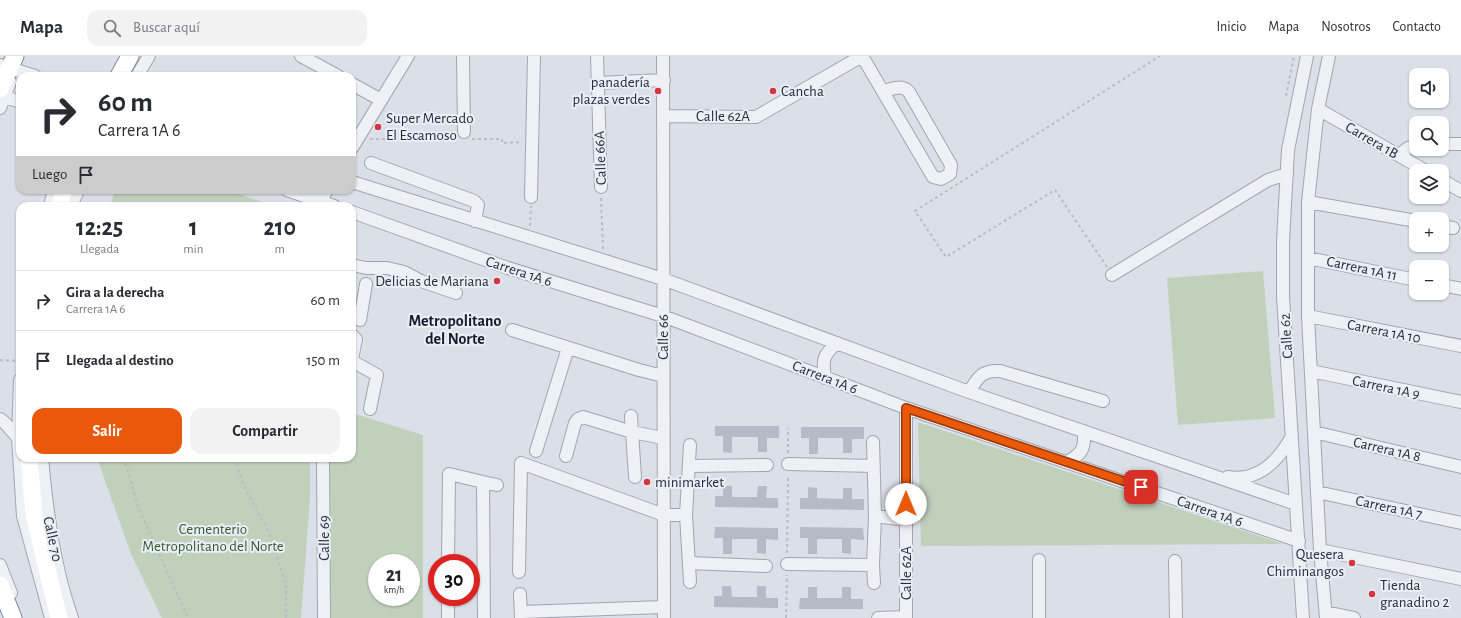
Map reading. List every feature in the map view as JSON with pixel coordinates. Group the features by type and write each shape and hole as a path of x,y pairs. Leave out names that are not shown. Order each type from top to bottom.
{"highway":[{"path":"121,72 130,56"},
{"path":"1,97 7,62"},
{"path":"29,462 34,515 58,618"},
{"path":"0,585 13,618"}],"street":[{"path":"7,62 22,56"},
{"path":"112,72 121,56"},
{"path":"139,72 149,56"},
{"path":"301,56 331,72"},
{"path":"356,141 408,56"},
{"path":"463,56 465,137"},
{"path":"531,197 534,56"},
{"name":"Calle 66A","path":"597,56 601,187"},
{"name":"Calle 66","path":"663,56 664,612"},
{"path":"862,56 884,91 933,177 940,179 950,174 951,165 909,92 901,87 884,91"},
{"name":"Calle 62A","path":"664,116 756,117 862,56"},
{"name":"Calle 62","path":"1303,618 1283,296 1288,150 1307,56"},
{"name":"Calle 62","path":"1326,615 1320,550 1308,316 1308,202 1318,109 1328,56"},
{"path":"7,62 27,72"},
{"path":"598,83 664,80"},
{"path":"356,86 381,100"},
{"path":"1,97 16,101"},
{"name":"Carrera 1B","path":"1318,109 1414,164"},
{"path":"1449,144 1461,144"},
{"path":"1399,155 1409,148"},
{"path":"371,163 474,201 478,205 475,221"},
{"path":"1112,275 1268,180 1287,174"},
{"path":"356,183 530,239 663,279 968,392 1214,474 1296,504"},
{"path":"1449,184 1461,191"},
{"path":"297,194 316,202"},
{"path":"1308,202 1409,220"},
{"name":"Carrera 1A 6","path":"356,213 505,267 663,316 906,408 1299,541"},
{"name":"Carrera 1A 11","path":"1308,258 1409,279"},
{"path":"356,266 366,268 387,268 404,272 421,281 456,293"},
{"path":"360,320 357,301 366,284"},
{"path":"1449,286 1461,289"},
{"name":"Carrera 1A 10","path":"1308,316 1461,346"},
{"path":"512,330 663,376"},
{"path":"825,378 822,364 827,352 837,344"},
{"path":"536,451 568,348"},
{"path":"356,362 377,375 370,409"},
{"path":"968,392 977,378 989,370 1000,371 1103,401"},
{"name":"Carrera 1A 9","path":"1311,372 1461,402"},
{"name":"Calle 62A","path":"906,408 906,618"},
{"path":"631,416 635,477"},
{"path":"566,456 575,423 578,419 583,417 632,432 663,438"},
{"path":"0,419 16,436"},
{"path":"1067,462 1078,456 1085,444 1084,431"},
{"name":"Carrera 1A 8","path":"1314,432 1461,467"},
{"path":"1214,474 1233,478 1252,474 1270,466 1283,452 1292,435"},
{"path":"873,442 875,516 873,565 874,583"},
{"path":"690,445 686,515 690,582"},
{"path":"20,462 23,516 51,618"},
{"name":"Calle 70","path":"42,462 47,512 54,549 72,618"},
{"name":"Calle 69","path":"323,462 324,618"},
{"path":"519,572 521,463 664,514 686,515"},
{"path":"788,464 874,466"},
{"path":"689,466 766,465"},
{"path":"448,554 449,474 497,485"},
{"path":"483,482 484,618"},
{"name":"Carrera 1A 7","path":"1317,492 1461,523"},
{"path":"875,516 906,520"},
{"path":"1320,550 1461,578"},
{"path":"1039,560 1039,618"},
{"path":"1175,561 1176,618"},
{"path":"689,563 766,566"},
{"path":"787,564 873,565"},
{"path":"0,565 21,618"},
{"path":"1301,578 1312,573 1323,578"},
{"path":"520,594 521,615 664,612"},
{"path":"448,606 448,618"},
{"path":"1326,615 1354,618"},
{"path":"878,618 906,618"}],"path":[{"path":"1112,275 1055,190 946,257 915,211 1160,56"},
{"path":"367,139 465,137 502,139 502,143 532,142"},
{"name":"Calle 66A","path":"601,187 604,261"},
{"path":"530,239 531,197"},
{"path":"0,360 16,361"},
{"path":"786,618 788,428"},
{"path":"125,462 138,507 188,618"},
{"path":"235,462 245,488 270,535 286,585 286,618"}],"green space":[{"path":"114,194 238,194 263,202 111,202"},
{"path":"1263,271 1275,418 1178,425 1167,278"},
{"path":"356,414 423,435 423,618 324,618 323,462 356,462"},
{"path":"918,422 1283,544 921,546"},
{"name":"Cementerio Metropolitano del Norte","path":"98,462 310,462 310,498 301,618 162,618 131,554"}],"building":[{"path":"715,426 779,426 779,438 767,438 767,452 758,452 758,437 732,437 732,453 723,452 723,436 715,436"},
{"path":"801,427 864,427 864,439 852,439 852,453 843,453 843,438 818,438 818,454 809,454 809,438 801,438"},
{"path":"723,486 732,486 732,497 757,497 758,486 767,486 766,498 778,498 778,508 715,507 715,496 723,496"},
{"path":"808,487 817,488 817,498 843,499 843,488 852,488 852,499 864,499 864,510 800,509 800,498 808,498"},
{"path":"715,527 778,528 778,540 766,539 766,554 757,553 757,539 732,539 732,554 723,554 723,538 714,538"},
{"path":"800,527 863,528 864,540 851,539 851,554 842,553 842,539 817,539 817,554 808,554 808,538 800,538"},
{"path":"722,586 731,586 732,597 757,597 757,586 766,586 766,598 778,598 778,608 714,607 714,596 722,596"},
{"path":"808,587 817,587 817,598 842,598 842,587 851,587 851,599 863,599 863,609 799,609 800,598 808,598"}],"place":[{"name":"panadería plazas verdes","path":"658,91"},
{"name":"Cancha","path":"773,91"},
{"name":"Super Mercado El Escamoso","path":"378,127"},
{"name":"Delicias de Mariana","path":"497,281"},
{"name":"minimarket","path":"647,482"},
{"name":"Quesera Chiminangos","path":"1352,563"},
{"name":"Tienda granadino 2","path":"1372,594"}],"district":[{"name":"Metropolitano del Norte","path":"455,329"}],"route":[{"path":"906,504 906,408 1141,487"}]}
